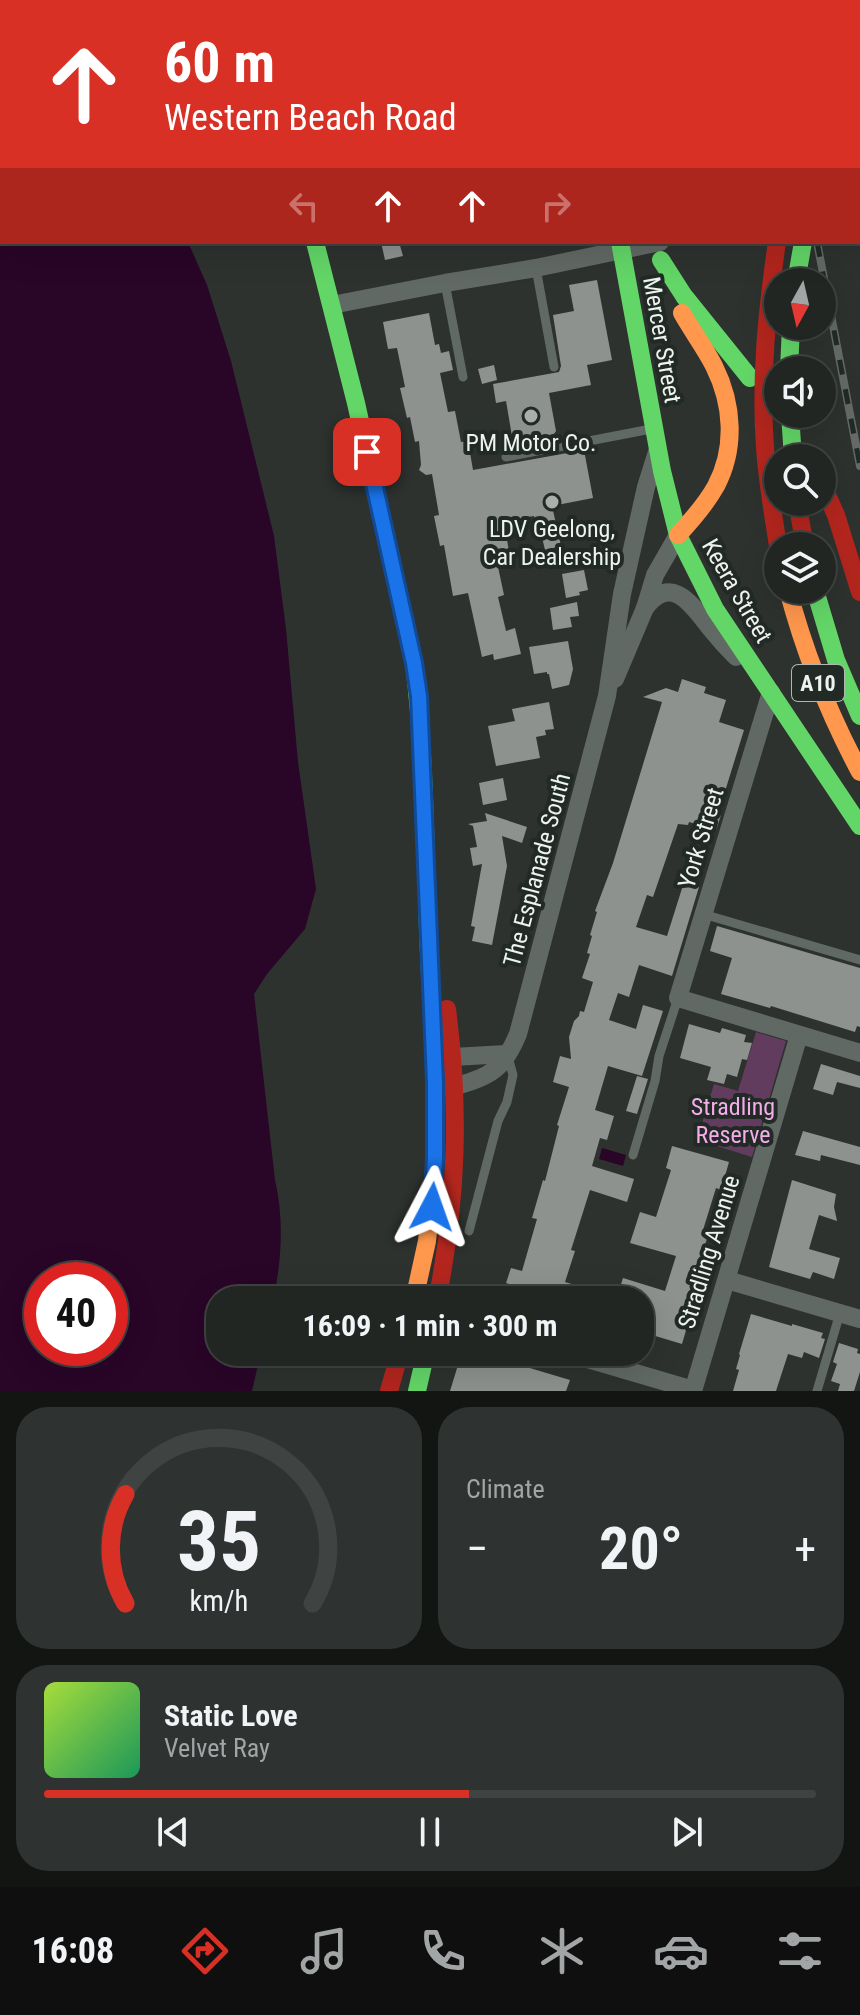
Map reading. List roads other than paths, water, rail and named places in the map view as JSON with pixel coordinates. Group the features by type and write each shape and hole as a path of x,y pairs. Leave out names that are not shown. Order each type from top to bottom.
{"main road":[{"path":"316,244 360,354 428,674 434,758 438,928 456,1086 452,1213 440,1286"},
{"path":"329,244 419,696 435,1082 435,1158 432,1207 417,1286"},
{"path":"776,532 766,451 764,388 767,316 777,244"},
{"path":"798,268 803,244"},
{"name":"Mercer Street","path":"621,246 656,438"},
{"path":"658,247 684,296 750,378"},
{"name":"The Esplanade South","path":"658,247 679,309 720,380 730,426 729,444 720,478 678,535"},
{"name":"Keera Street","path":"656,438 678,535 715,609 860,826"},
{"path":"836,515 860,592"},
{"name":"A10","path":"792,604 826,702 860,772"},
{"name":"A10","path":"819,604 836,660 860,716"},
{"path":"434,1060 453,1057"},
{"path":"435,1082 456,1086"},
{"path":"389,1391 396,1366"},
{"path":"417,1391 423,1366"}],"street":[{"path":"339,304 536,268 621,246 658,247"},
{"name":"The Esplanade South","path":"456,1086 491,1074 500,1066 518,1034 607,696 622,594 656,438"},
{"name":"The Esplanade South","path":"607,696 645,608 655,575 678,535"},
{"path":"645,608 661,594 681,595 769,690"},
{"name":"York Street","path":"678,998 769,690"},
{"path":"678,998 860,1053"},
{"name":"Stradling Avenue","path":"693,1390 799,1035"},
{"path":"453,1057 506,1054"},
{"path":"727,1280 860,1319"},
{"path":"612,1366 693,1390"}],"lane":[{"path":"536,268 554,367"},
{"path":"445,283 463,377"},
{"path":"506,457 656,438"},
{"path":"703,914 860,960"},
{"name":"York Street","path":"633,1155 678,998"},
{"path":"469,1231 513,1075 506,1054"},
{"path":"452,1213 474,1215"},
{"path":"817,1391 840,1313"}],"railway":[{"path":"817,244 860,466"}],"place":[{"name":"PM Motor Co.","path":"531,416"},
{"name":"LDV Geelong, Car Dealership","path":"552,502"}],"park label":[{"name":"Stradling Reserve","path":"733,1121"}]}
